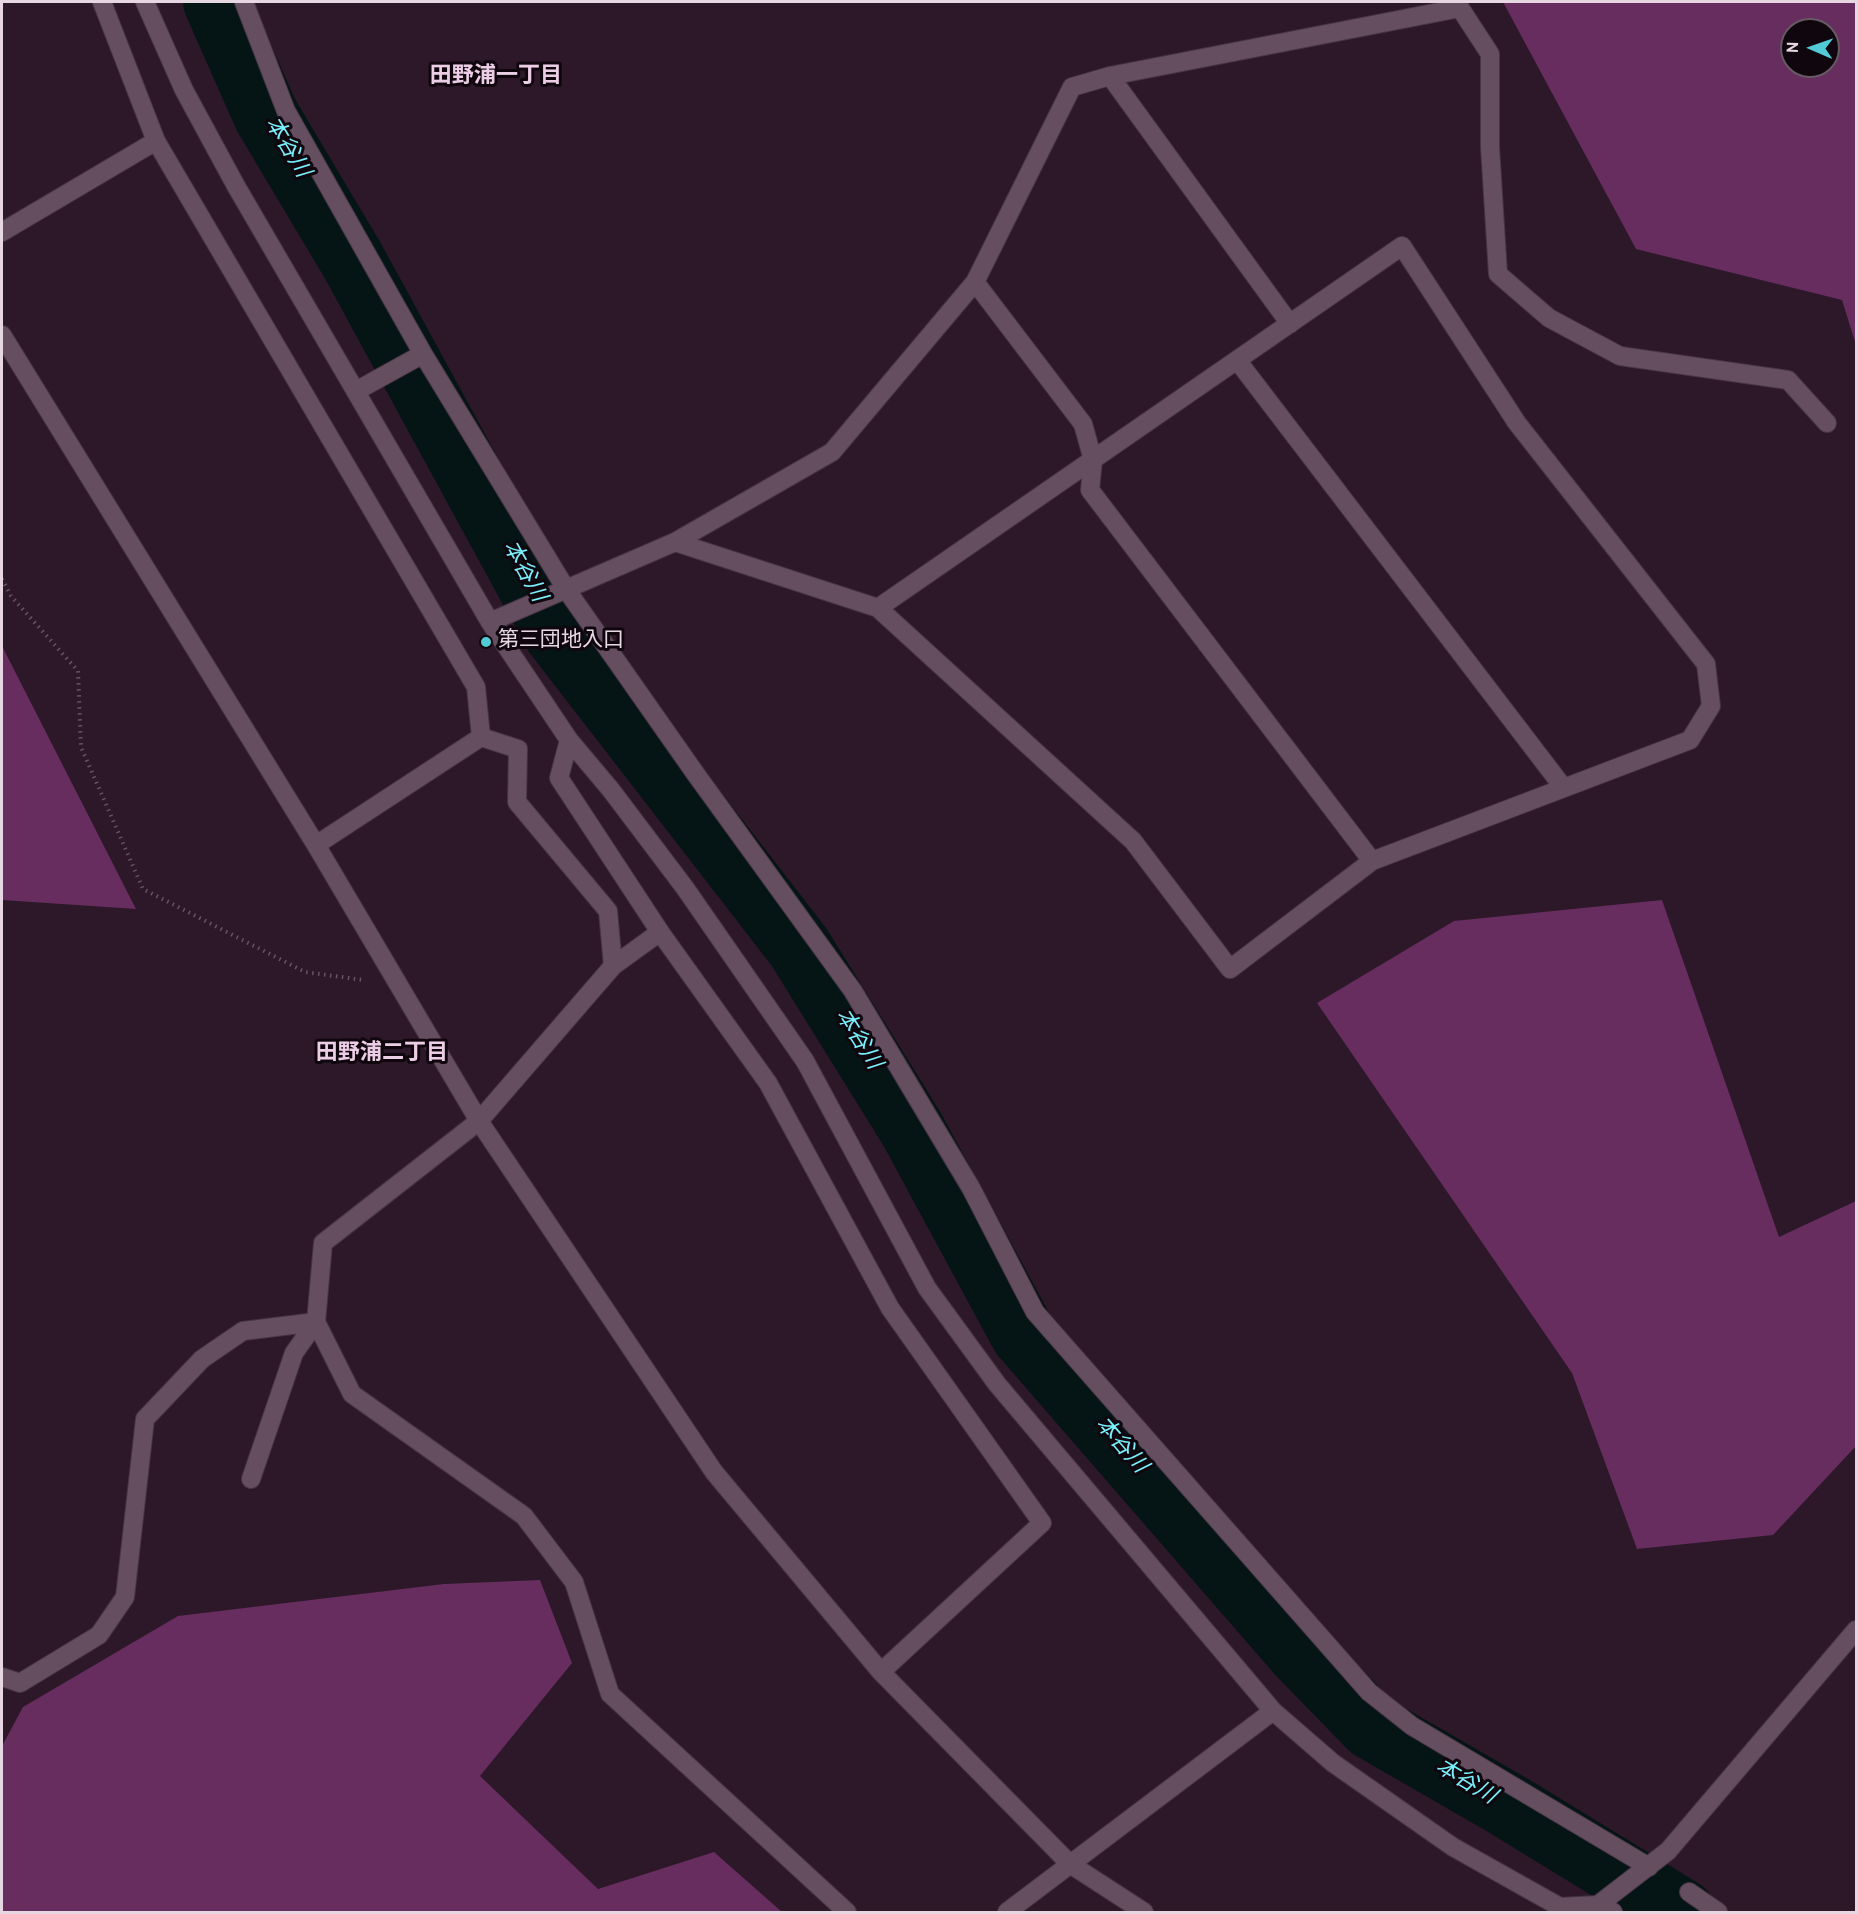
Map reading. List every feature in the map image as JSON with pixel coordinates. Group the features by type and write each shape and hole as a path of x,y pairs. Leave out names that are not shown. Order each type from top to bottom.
{"street":[{"path":"102,2 156,141 476,687 481,737"},
{"path":"145,2 184,90 236,186 490,622 569,740 611,790 685,888 805,1061 927,1288 996,1384 1273,1711 1333,1763 1453,1847 1560,1910 1606,1909 1668,1851 1857,1630"},
{"path":"244,2 286,111 423,354 566,589 688,764 853,991 971,1188 1035,1312 1369,1692 1412,1726 1649,1867"},
{"path":"490,622 675,542 832,452 975,282 1072,87 1110,76 1460,8 1490,54 1490,147 1498,274 1549,318 1620,356 1788,380 1827,423"},
{"path":"1110,76 1290,324"},
{"path":"2,232 156,141"},
{"path":"675,542 878,608 1133,841 1230,969 1372,861 1690,740 1711,706 1706,664 1517,423 1402,246 878,608"},
{"path":"975,282 1083,424 1093,460 1090,490 1372,861"},
{"path":"2,335 316,845 479,1121 714,1472 881,1672 1070,1864 1144,1912"},
{"path":"356,391 423,354"},
{"path":"1237,360 1563,788"},
{"path":"316,845 481,737"},
{"path":"481,737 518,749 517,802 608,911 613,966"},
{"path":"569,740 559,778 660,932 768,1083 890,1308 1042,1523 881,1672"},
{"path":"251,1479 294,1353 316,1322 323,1243 479,1121 613,966 660,932"},
{"path":"2,1677 21,1683 99,1635 125,1597 145,1419 202,1359 243,1331 316,1322"},
{"path":"316,1322 352,1394 524,1516 574,1582 610,1694 847,1912"},
{"path":"1007,1912 1273,1711"},
{"path":"1689,1893 1718,1912"}],"path":[{"path":"2,579 11,596 78,671 81,747 143,889 305,972 399,985"}],"shaded area":[{"path":"1503,2 1856,2 1856,345 1842,300 1636,249"},
{"path":"2,646 136,909 2,900"},
{"path":"1662,900 1779,1237 1856,1201 1856,1446 1773,1535 1637,1549 1572,1373 1317,1003 1454,921"},
{"path":"540,1580 572,1663 480,1776 598,1889 714,1852 782,1912 2,1912 2,1746 23,1707 178,1616 444,1584"}],"waterway":[{"name":"本谷川","path":"216,2 266,115 353,261 556,633 799,947 912,1129 1023,1334 1300,1653 1372,1727 1509,1806 1682,1912"}],"place":[{"name":"第三団地入口","path":"486,642"}],"district":[{"name":"田野浦一丁目","path":"496,78"},
{"name":"田野浦二丁目","path":"382,1055"}]}
